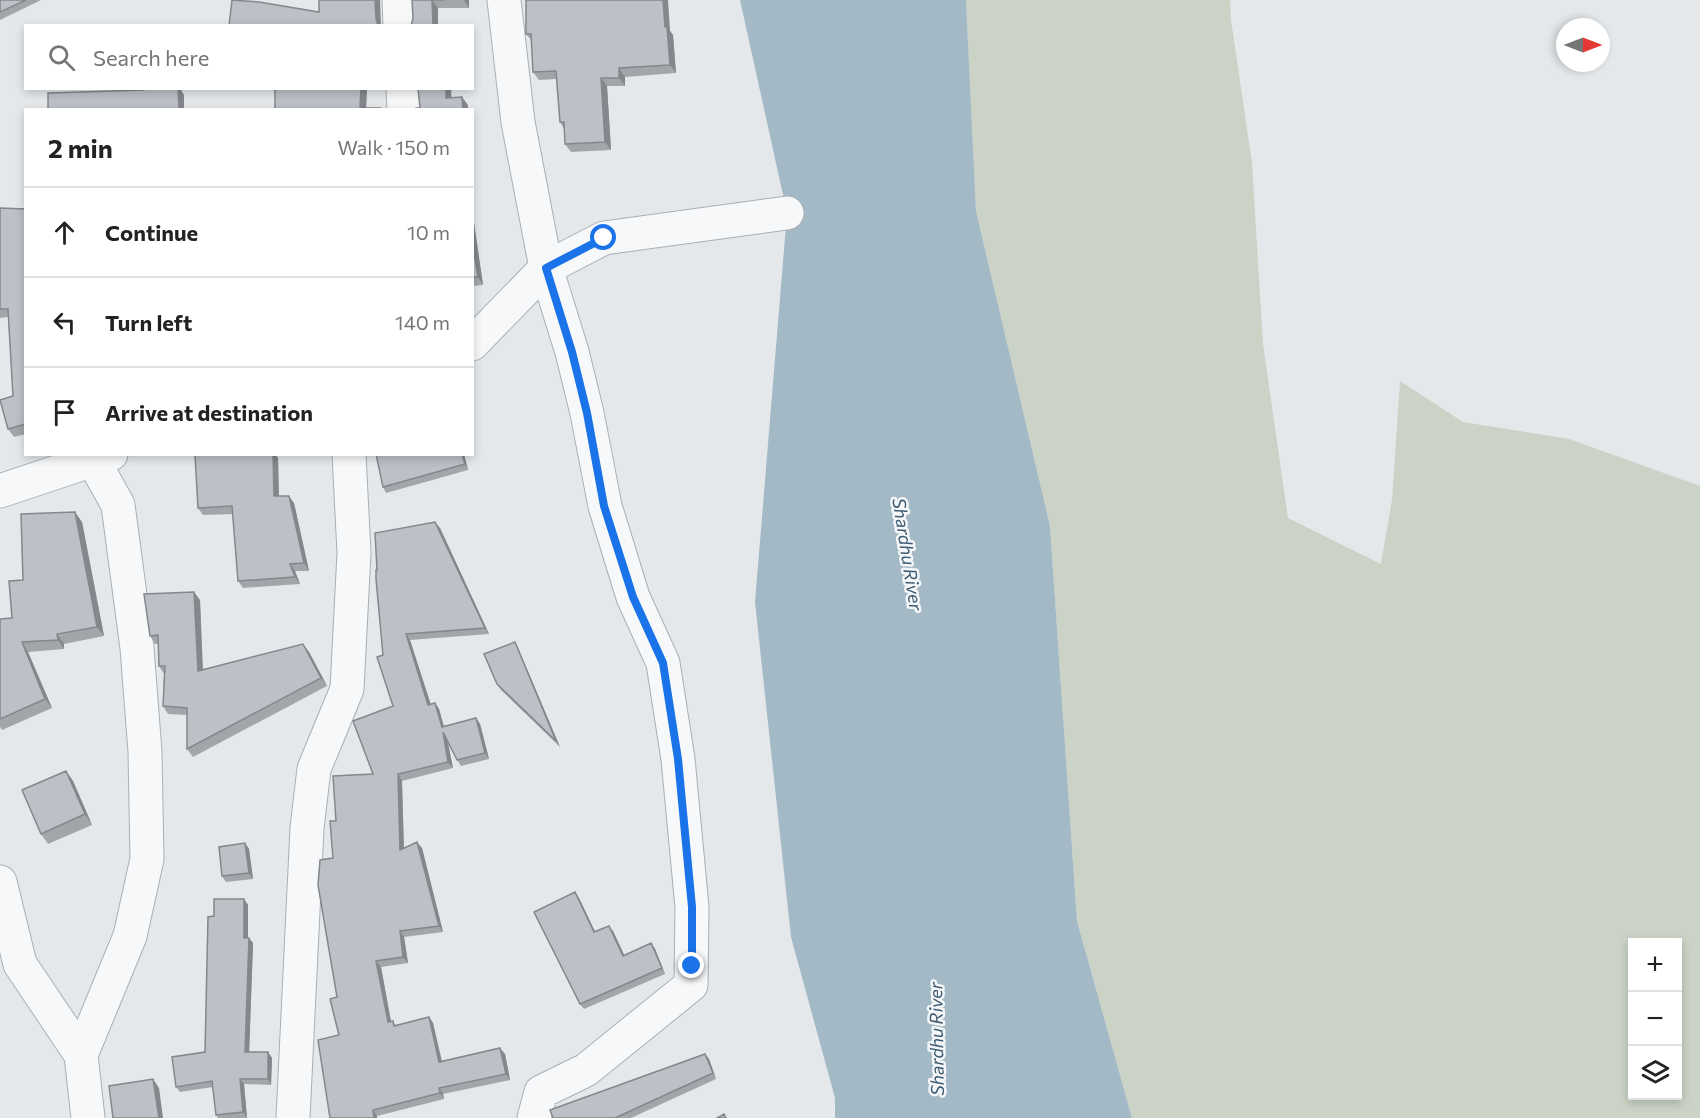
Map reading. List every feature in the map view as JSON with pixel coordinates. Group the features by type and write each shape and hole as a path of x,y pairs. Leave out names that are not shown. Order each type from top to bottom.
{"street":[{"path":"399,0 400,24"},
{"path":"504,0 518,122 546,268 575,362 604,506 633,597 663,663 678,759 692,907 691,985 586,1070 541,1092 534,1118"},
{"path":"403,90 404,108"},
{"path":"474,342 546,268 604,238 787,213"},
{"path":"293,1118 306,828 314,769 347,689 354,553 349,456"},
{"path":"0,491 102,457 118,505 136,648 145,752 147,859 130,936 81,1055"},
{"path":"0,882 20,964 81,1055 88,1118"}],"shaded area":[{"path":"966,0 1230,0 1252,163 1263,344 1288,518 1381,564 1392,500 1400,381 1463,422 1569,439 1700,486 1700,1118 1132,1118 1077,921 1050,526 976,211"}],"water":[{"name":"Shardhu River","path":"740,0 966,0 976,211 1050,526 1077,921 1132,1118 835,1118 835,1098 791,937 755,602 787,213"}],"building":[{"path":"0,0 26,0 0,12"},
{"path":"232,0 319,12 319,0 375,0 377,24 229,24"},
{"path":"412,0 432,0 433,24 412,24"},
{"path":"526,0 663,0 670,65 619,68 619,78 601,78 605,142 565,144 564,122 560,122 556,71 533,72 531,34 526,34"},
{"path":"178,90 179,108 48,108 48,93"},
{"path":"275,90 361,90 360,108 275,108"},
{"path":"418,90 446,90 446,98 462,97 463,108 420,108"},
{"path":"0,208 24,209 24,425 8,429 0,400 13,396 8,309 0,309"},
{"path":"474,252 478,277 474,277"},
{"path":"195,456 273,456 274,496 289,496 304,563 290,564 295,577 238,581 232,506 198,508"},
{"path":"376,456 463,456 465,464 383,487"},
{"path":"75,512 97,627 57,634 58,640 22,642 45,699 0,719 0,619 12,618 9,581 23,580 21,514"},
{"path":"435,522 485,628 406,634 428,705 435,703 442,727 476,718 485,753 457,760 443,732 448,762 398,774 400,850 417,842 439,926 400,931 403,957 376,961 388,1022 393,1021 394,1026 429,1017 439,1062 500,1048 506,1074 439,1088 440,1093 373,1110 374,1118 330,1118 318,1040 339,1035 330,999 337,997 318,885 320,860 333,858 330,821 336,821 333,776 373,774 353,721 393,706 377,657 383,655 376,579 375,533"},
{"path":"194,592 198,671 303,644 321,678 187,749 187,708 163,706 165,666 159,666 158,635 150,636 144,594"},
{"path":"515,642 556,741 497,684 484,654"},
{"path":"66,771 85,814 41,834 22,790"},
{"path":"245,843 249,873 222,876 219,847"},
{"path":"575,892 594,932 609,926 623,956 651,943 662,968 580,1004 534,912"},
{"path":"214,899 244,899 244,938 249,938 245,1052 268,1052 268,1079 240,1079 243,1112 216,1115 212,1081 176,1087 172,1057 205,1052 208,917 214,916"},
{"path":"705,1054 713,1073 615,1118 553,1118 550,1110"},
{"path":"153,1079 159,1118 113,1118 109,1086"}],"route":[{"path":"604,238 546,268 572,352 587,413 604,506 633,597 663,663 678,759 692,907 692,966"}]}
